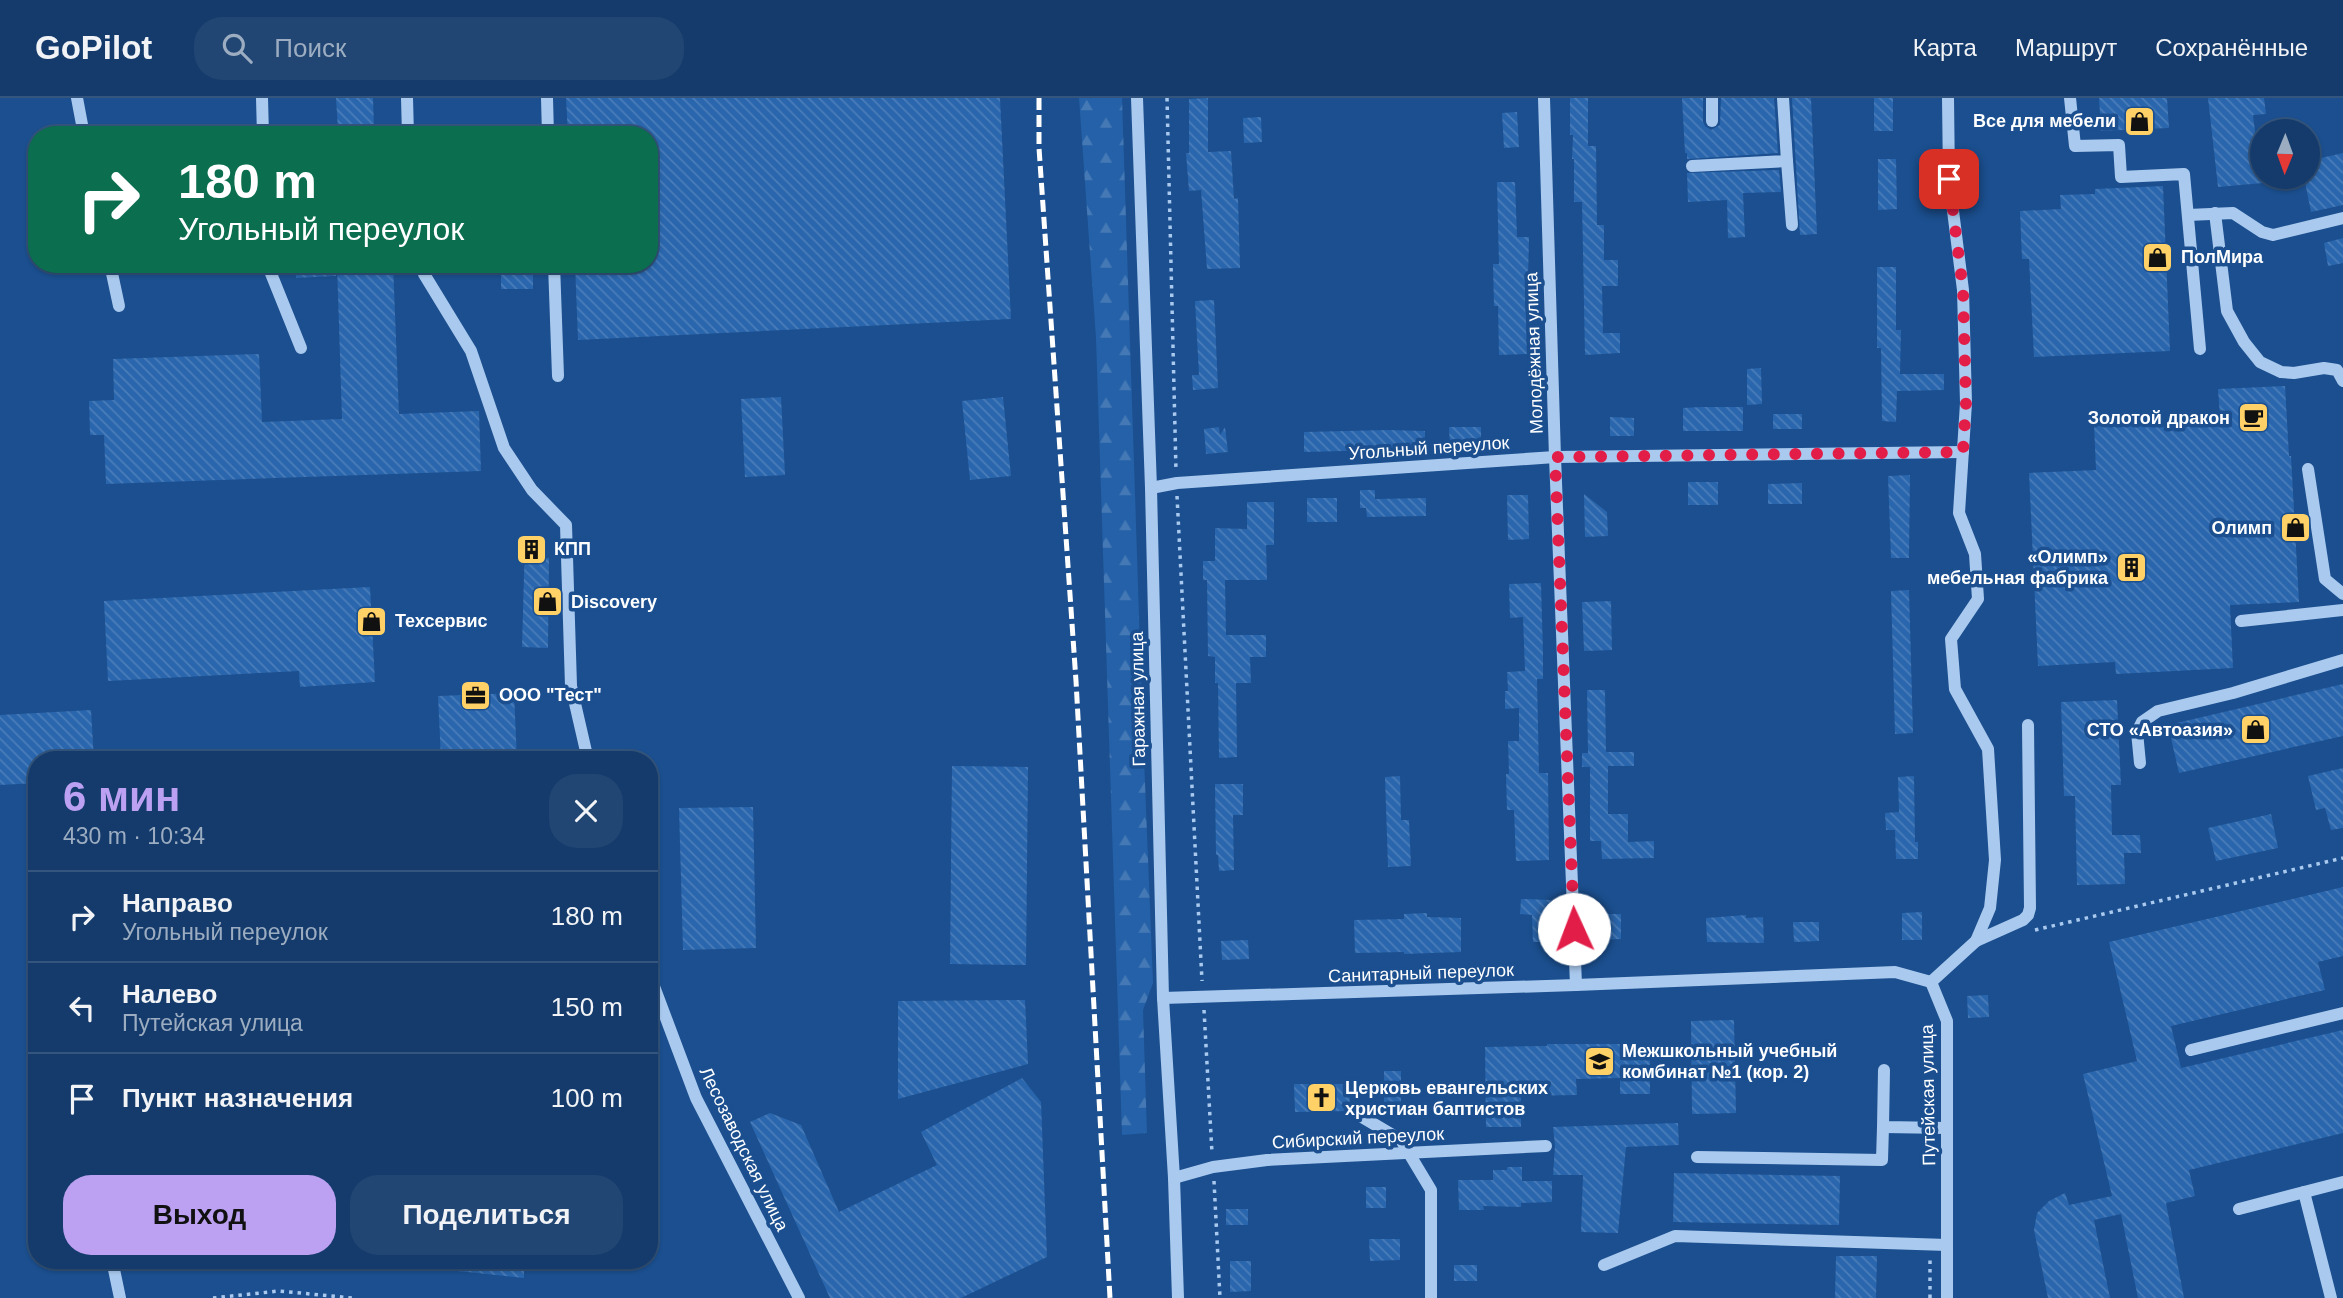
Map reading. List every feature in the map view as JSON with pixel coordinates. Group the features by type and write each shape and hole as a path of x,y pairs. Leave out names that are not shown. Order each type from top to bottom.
{"street":[{"path":"77,98 83,126"},
{"path":"262,98 263,126"},
{"path":"407,98 408,126"},
{"path":"547,98 548,126"},
{"name":"Гаражная улица","path":"1137,98 1163,998 1178,1298"},
{"name":"Молодёжная улица","path":"1544,98 1576,985"},
{"path":"1712,98 1712,121"},
{"path":"1783,98 1792,225"},
{"path":"1948,98 1949,179 1963,290 1966,403 1959,513 1975,554 1978,599 1951,639 1955,689 1988,749 1995,860 1990,908 1976,942"},
{"path":"2070,98 2075,146 2119,145 2121,177 2184,174 2200,349"},
{"path":"1692,166 1787,161"},
{"path":"2215,213 2227,311 2244,342 2260,362 2281,372 2294,373 2324,368 2337,370 2343,381"},
{"path":"2188,215 2233,213 2262,232 2273,235 2343,218"},
{"path":"112,273 118,306"},
{"path":"271,273 301,348"},
{"path":"425,273 471,351 504,448 532,490 566,525 571,686 586,751"},
{"path":"554,273 558,376"},
{"name":"Угольный переулок","path":"1150,488 1177,483 1555,457 1963,452"},
{"path":"2308,469 2325,579 2343,594"},
{"path":"2241,621 2343,610"},
{"path":"2140,763 2137,732 2142,722 2158,711 2233,693 2343,660"},
{"path":"1931,982 1976,942 2023,920 2028,915 2028,725"},
{"name":"Санитарный переулок","path":"1163,998 1895,972 1931,982"},
{"name":"Путейская улица","path":"1931,982 1947,1021 1947,1298"},
{"name":"Лесозаводская улица","path":"658,997 696,1098 799,1298"},
{"path":"2191,1050 2343,1013"},
{"path":"1698,1157 1882,1160 1884,1070"},
{"path":"1362,1117 1401,1140 1431,1189 1431,1298"},
{"path":"1883,1127 1947,1128"},
{"name":"Сибирский переулок","path":"1174,1178 1213,1167 1266,1160 1546,1146"},
{"path":"2239,1209 2343,1182"},
{"path":"2304,1192 2331,1298"},
{"path":"1604,1265 1675,1236 1947,1245"},
{"path":"115,1269 120,1298"}],"path":[{"path":"1167,98 1177,483 1220,1298"},
{"path":"2028,931 2343,858"},
{"path":"213,1298 279,1291 352,1298"}],"green space":[{"path":"1079,98 1122,98 1153,983 1143,1010 1147,1133 1122,1135 1096,338"}],"building":[{"path":"336,98 373,98 374,126 338,126"},
{"path":"566,98 1000,98 1011,319 578,340 575,273 658,273 658,126 568,126"},
{"path":"1208,98 1208,152 1231,151 1234,199 1238,198 1240,268 1207,269 1201,190 1189,191 1186,153 1189,153 1189,99"},
{"path":"1570,98 1588,98 1588,146 1596,146 1597,225 1604,225 1604,260 1618,260 1618,286 1602,286 1603,333 1620,333 1620,353 1585,355 1582,202 1574,202"},
{"path":"1682,98 1703,98 1703,122 1711,130 1720,125 1721,98 1774,98 1778,153 1687,159"},
{"path":"1792,98 1811,98 1817,234 1800,235"},
{"path":"1874,98 1893,98 1893,131 1874,131"},
{"path":"2099,98 2167,98 2169,128 2101,131"},
{"path":"2208,98 2264,98 2266,114 2253,115 2253,119 2250,119 2250,184 2218,187"},
{"path":"1517,112 1519,147 1504,148 1502,113"},
{"path":"1261,117 1262,142 1244,143 1243,118"},
{"path":"2343,153 2343,205 2311,212 2306,189 2320,189 2320,158"},
{"path":"1878,159 1896,159 1897,209 1878,210"},
{"path":"1779,170 1781,192 1743,193 1745,237 1728,238 1727,200 1688,202 1687,173"},
{"path":"1497,182 1515,182 1517,237 1529,237 1528,281 1525,281 1527,354 1499,355 1498,306 1494,306 1493,264 1499,264"},
{"path":"2163,186 2170,351 2034,357 2029,259 2022,259 2020,211 2061,209 2060,195 2095,194 2095,189"},
{"path":"2343,238 2343,263 2328,266 2324,243"},
{"path":"1877,267 1896,267 1896,330 1901,330 1900,374 1944,374 1944,390 1897,391 1896,422 1882,421 1881,348 1877,348"},
{"path":"296,273 336,273 336,276 296,278"},
{"path":"337,273 393,273 399,414 479,411 481,471 106,484 104,435 90,435 89,401 114,400 113,359 259,354 262,422 342,419"},
{"path":"501,273 533,273 533,289 501,289"},
{"path":"1214,300 1218,388 1193,390 1192,375 1199,375 1195,301"},
{"path":"1761,368 1762,404 1747,405 1747,369"},
{"name":"«Олимп» мебельная фабрика","path":"2285,386 2299,602 2230,605 2233,668 2116,674 2115,662 2038,666 2029,473 2096,470 2094,424 2220,417 2218,389"},
{"path":"781,397 785,475 745,477 741,399"},
{"path":"1003,397 1011,476 970,480 962,401"},
{"path":"1743,407 1743,431 1683,431 1683,408"},
{"path":"1773,414 1802,414 1802,429 1773,429"},
{"path":"1610,417 1634,418 1634,436 1610,436"},
{"path":"1219,427 1220,435 1225,427 1228,452 1206,454 1204,429"},
{"path":"1449,427 1481,427 1481,448 1450,447"},
{"path":"1425,431 1425,446 1398,447 1398,459 1382,458 1382,450 1304,452 1304,432"},
{"path":"1910,475 1909,558 1891,558 1888,476"},
{"path":"1688,482 1718,482 1718,505 1688,505"},
{"path":"1802,483 1802,504 1768,504 1768,484"},
{"path":"1360,490 1375,490 1375,499 1426,498 1426,516 1367,517 1366,508 1360,508"},
{"path":"1584,494 1607,512 1608,536 1585,537"},
{"path":"1507,495 1528,495 1529,539 1508,540"},
{"path":"1307,498 1337,498 1337,522 1307,522"},
{"path":"1247,502 1274,502 1274,545 1266,545 1267,580 1225,580 1226,635 1266,635 1266,657 1250,657 1251,683 1236,683 1237,757 1219,758 1218,683 1215,683 1215,657 1208,656 1207,580 1203,580 1203,561 1215,561 1215,528 1247,529"},
{"path":"525,540 539,540 538,558 549,558 548,648 522,647"},
{"path":"1541,583 1543,679 1537,679 1539,773 1548,773 1549,860 1516,861 1514,810 1507,810 1506,774 1509,774 1508,741 1519,741 1519,708 1505,709 1505,691 1508,691 1507,672 1525,671 1523,617 1510,618 1509,584"},
{"path":"370,587 375,682 300,687 299,671 108,681 104,601"},
{"path":"1909,590 1913,733 1895,734 1891,591"},
{"path":"1611,601 1612,650 1584,651 1582,602"},
{"name":"СТО «Автоазия»","path":"2343,684 2343,736 2179,773 2168,725"},
{"path":"1587,690 1605,690 1606,752 1634,752 1634,766 1608,766 1608,814 1628,814 1628,842 1654,841 1654,858 1602,859 1601,841 1590,841 1590,767 1582,767 1582,753 1588,753"},
{"path":"514,693 517,751 441,751 438,696"},
{"path":"2117,700 2121,785 2111,785 2112,835 2140,835 2141,853 2124,853 2125,884 2077,885 2075,796 2064,796 2061,702"},
{"path":"91,710 93,751 28,751 28,783 0,785 0,715"},
{"path":"952,766 1028,767 1026,965 950,964"},
{"path":"2343,768 2343,828 2331,830 2325,808 2316,810 2308,776"},
{"path":"1400,776 1401,820 1409,820 1411,866 1388,867 1385,777"},
{"path":"1914,776 1915,842 1918,842 1918,859 1896,859 1895,830 1886,830 1885,813 1899,812 1898,777"},
{"path":"1215,784 1243,784 1243,815 1233,815 1234,870 1219,871 1216,855"},
{"path":"753,807 756,948 683,950 679,808"},
{"path":"2271,814 2278,848 2216,861 2208,828"},
{"path":"2343,887 2343,956 2318,962 2325,990 2171,1026 2181,1068 2343,1030 2343,1133 2189,1170 2195,1196 2166,1203 2184,1298 2138,1298 2121,1214 2094,1220 2110,1298 2048,1298 2034,1230 2037,1213 2049,1201 2065,1193 2069,1205 2112,1196 2083,1074 2137,1061 2109,942"},
{"path":"1521,899 1552,900 1551,942 1533,942 1532,915 1520,914"},
{"path":"1922,912 1922,940 1902,940 1902,913"},
{"path":"1427,913 1427,917 1461,918 1461,952 1355,953 1354,920 1404,919 1404,914"},
{"path":"1599,914 1621,914 1621,939 1599,940"},
{"path":"1746,915 1746,918 1763,917 1764,943 1707,942 1706,918"},
{"path":"1793,922 1819,922 1819,941 1794,942"},
{"path":"1248,940 1249,959 1222,960 1221,941"},
{"path":"1988,995 1989,1017 1968,1018 1967,996"},
{"path":"1025,1000 1028,1064 898,1099 898,1001"},
{"path":"1734,1020 1736,1113 1692,1114 1691,1021"},
{"path":"1650,1044 1650,1094 1620,1094 1620,1078 1576,1079 1577,1095 1521,1096 1521,1127 1486,1127 1485,1047"},
{"path":"1384,1071 1401,1071 1401,1104 1384,1104"},
{"path":"1022,1078 1041,1102 1047,1257 961,1298 830,1298 750,1122 770,1113 801,1125 839,1212 937,1165 921,1132"},
{"name":"Церковь евангельских христиан баптистов","path":"1294,1084 1349,1084 1350,1111 1295,1112"},
{"path":"1678,1123 1679,1145 1626,1147 1618,1233 1581,1232 1583,1175 1553,1175 1553,1127"},
{"path":"1507,1167 1522,1167 1522,1181 1552,1181 1552,1202 1521,1203 1521,1207 1483,1206 1484,1210 1459,1210 1458,1180 1493,1180 1493,1170 1507,1170"},
{"path":"1674,1173 1840,1176 1839,1225 1673,1222"},
{"path":"1366,1187 1386,1187 1386,1208 1366,1208"},
{"path":"1226,1209 1248,1209 1248,1225 1226,1225"},
{"path":"1369,1239 1400,1239 1400,1260 1370,1261"},
{"path":"1836,1256 1877,1256 1876,1298 1835,1298"},
{"path":"1230,1261 1251,1261 1251,1291 1230,1292"},
{"path":"1454,1265 1477,1265 1477,1281 1454,1281"},
{"path":"524,1269 524,1278 448,1270"}],"railway":[{"path":"1039,98 1039,148 1076,681 1110,1298"}],"place":[{"name":"Все для мебели","path":"2139,121"},
{"name":"ПолМира","path":"2158,257"},
{"name":"Золотой дракон","path":"2253,418"},
{"name":"Олимп","path":"2295,528"},
{"name":"КПП","path":"531,549"},
{"name":"«Олимп» мебельная фабрика","path":"2131,567"},
{"name":"Discovery","path":"548,602"},
{"name":"Техсервис","path":"372,621"},
{"name":"ООО \"Тест\"","path":"476,695"},
{"name":"СТО «Автоазия»","path":"2256,730"},
{"name":"Межшкольный учебный комбинат №1 (кор. 2)","path":"1599,1061"},
{"name":"Церковь евангельских христиан баптистов","path":"1322,1098"}],"route":[{"path":"1574,929 1555,457 1963,452 1966,403 1963,290 1949,179"}]}
